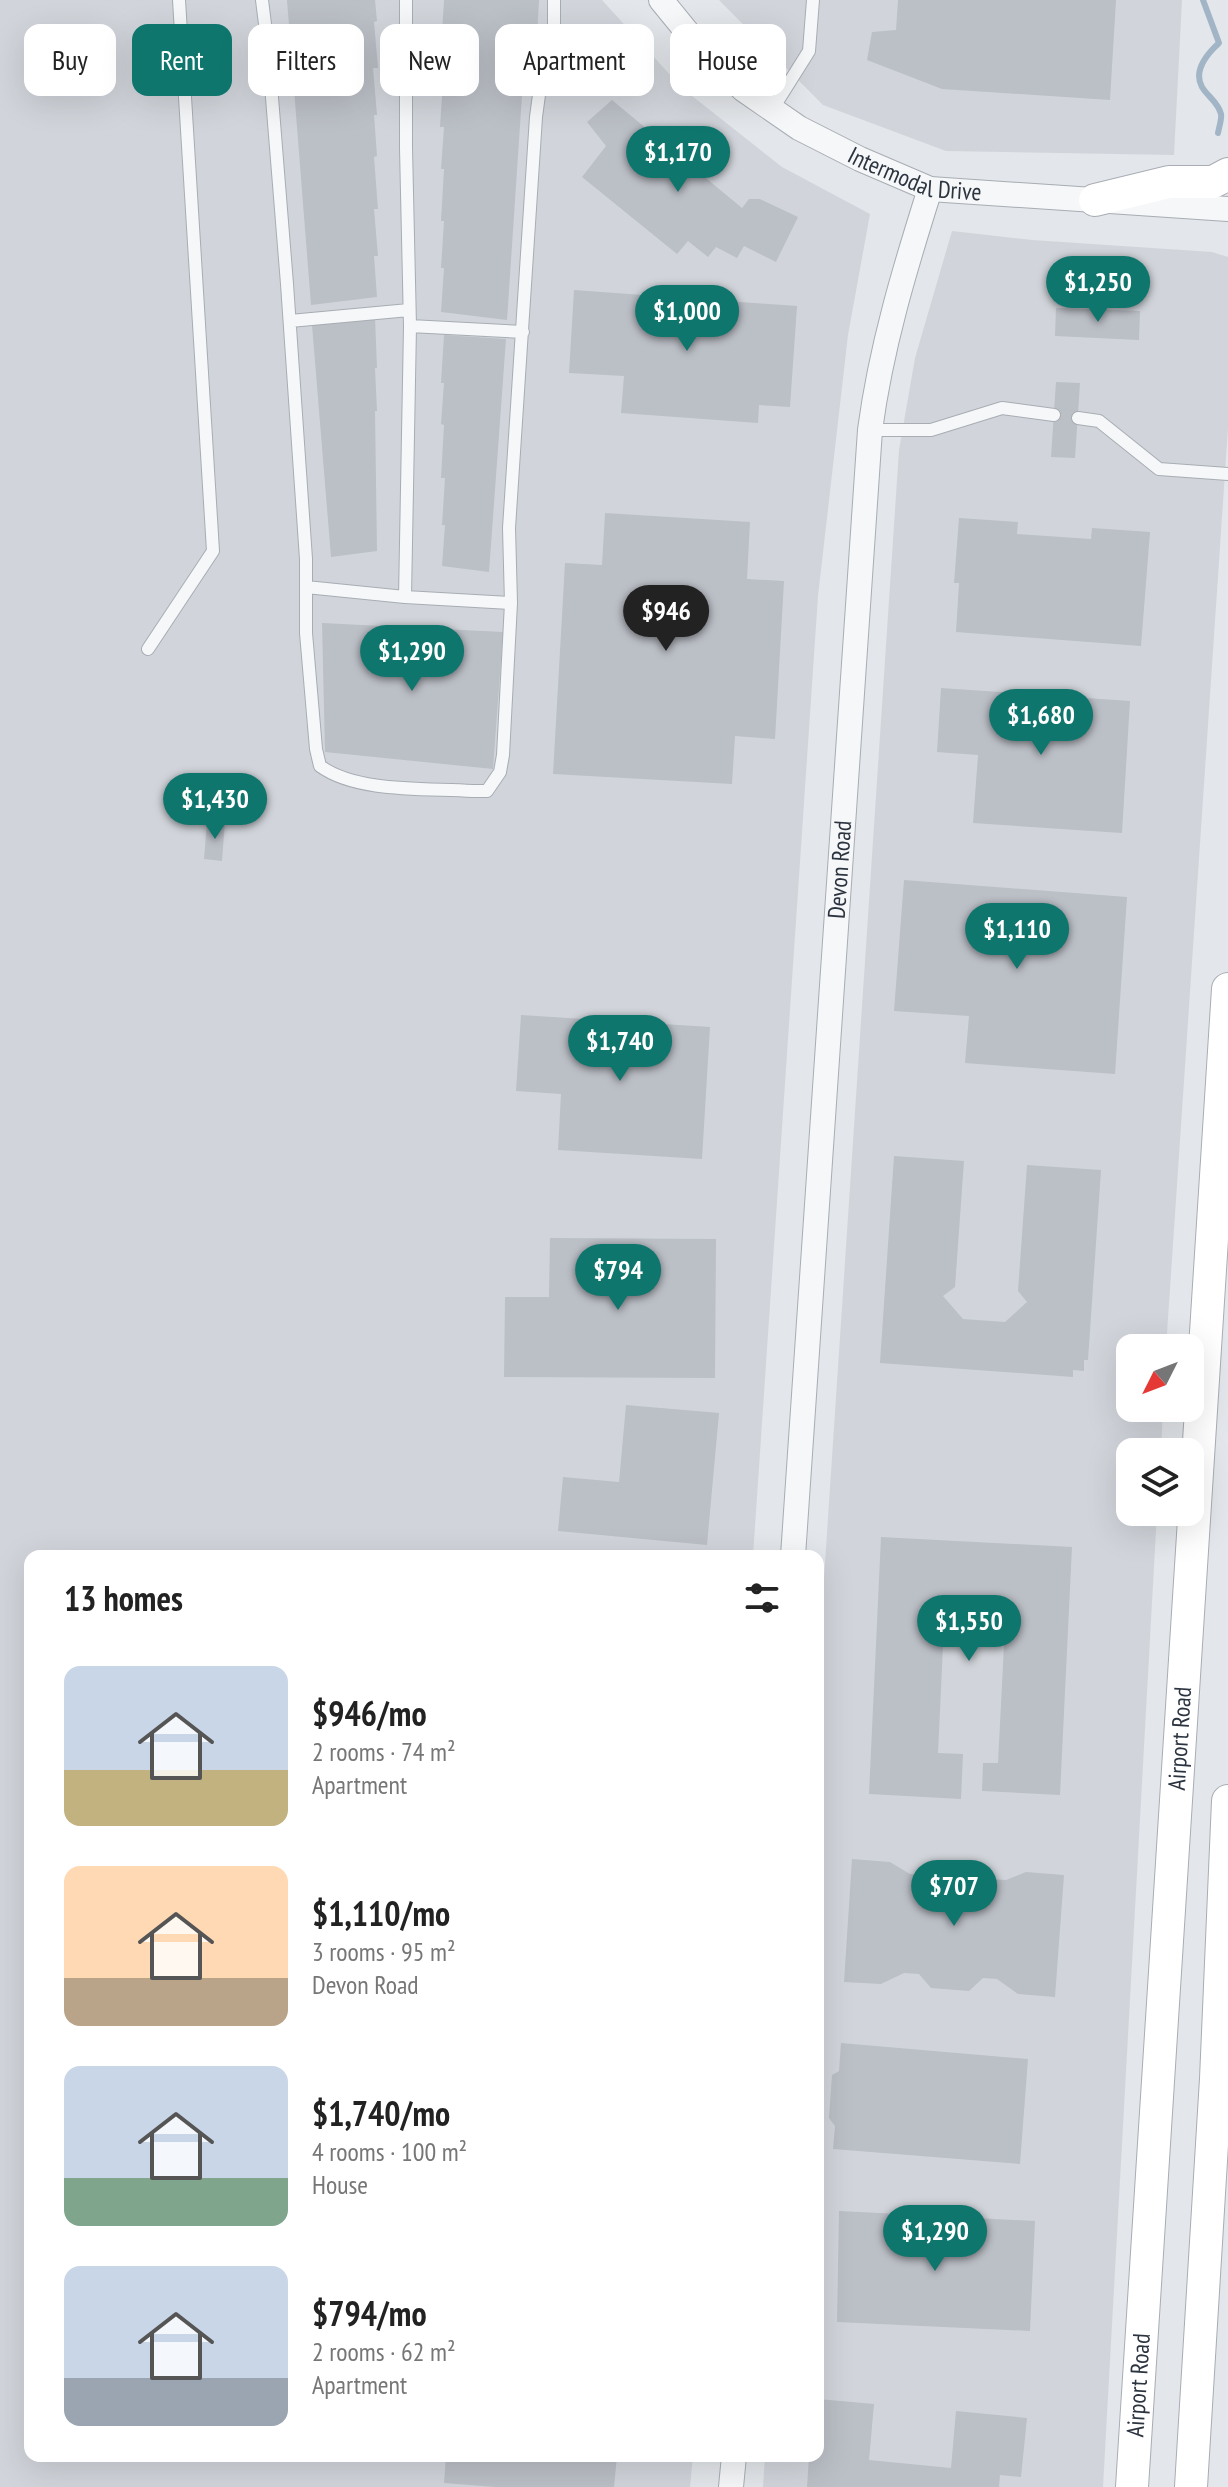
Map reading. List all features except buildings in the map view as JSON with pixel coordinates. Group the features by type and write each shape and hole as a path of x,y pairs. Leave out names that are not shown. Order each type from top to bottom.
{"main road":[{"path":"1095,200 1169,182 1213,182 1228,174"},
{"name":"Airport Road","path":"1132,2487 1228,989"},
{"path":"1191,2487 1216,2079 1228,1801"}],"street":[{"name":"Intermodal Drive","path":"661,0 701,49 744,90 772,110 799,128 860,159 930,189 1228,209"},
{"name":"Devon Road","path":"793,1550 870,430 886,340 930,189"},
{"path":"731,2487 733,2462"}],"lane":[{"path":"148,649 213,551 179,0"},
{"path":"262,0 290,321 306,633 320,766 333,776 391,786 472,791 487,791 494,783 503,755 511,603 509,528 536,117 544,58 554,31 554,0"},
{"path":"405,597 410,326 406,0"},
{"path":"772,110 809,51 813,0"},
{"path":"290,321 409,310"},
{"path":"410,326 523,332"},
{"path":"870,430 931,430 1002,408 1054,415"},
{"path":"1078,418 1099,421 1159,469 1228,474"},
{"path":"306,587 511,603"}],"shaded area":[{"path":"0,0 602,0 624,24 495,24 495,96 654,96 654,57 670,75 670,96 692,96 782,167 870,214 848,335 818,596 753,1550 24,1550 24,2462 692,2462 690,2487 0,2487"},
{"path":"719,0 1182,0 1174,155 946,151 823,105 786,68 786,24 743,24"},
{"path":"952,231 1032,240 1212,252 1228,257 1228,428 1167,1334 1116,1334 1116,1422 1162,1422 1162,1438 1116,1438 1116,1526 1156,1526 1103,2487 763,2487 765,2462 824,2462 824,1578 899,450 915,358"}],"waterway":[{"path":"1203,0 1219,43 1203,63 1199,75 1204,91 1220,110 1218,133"}]}
